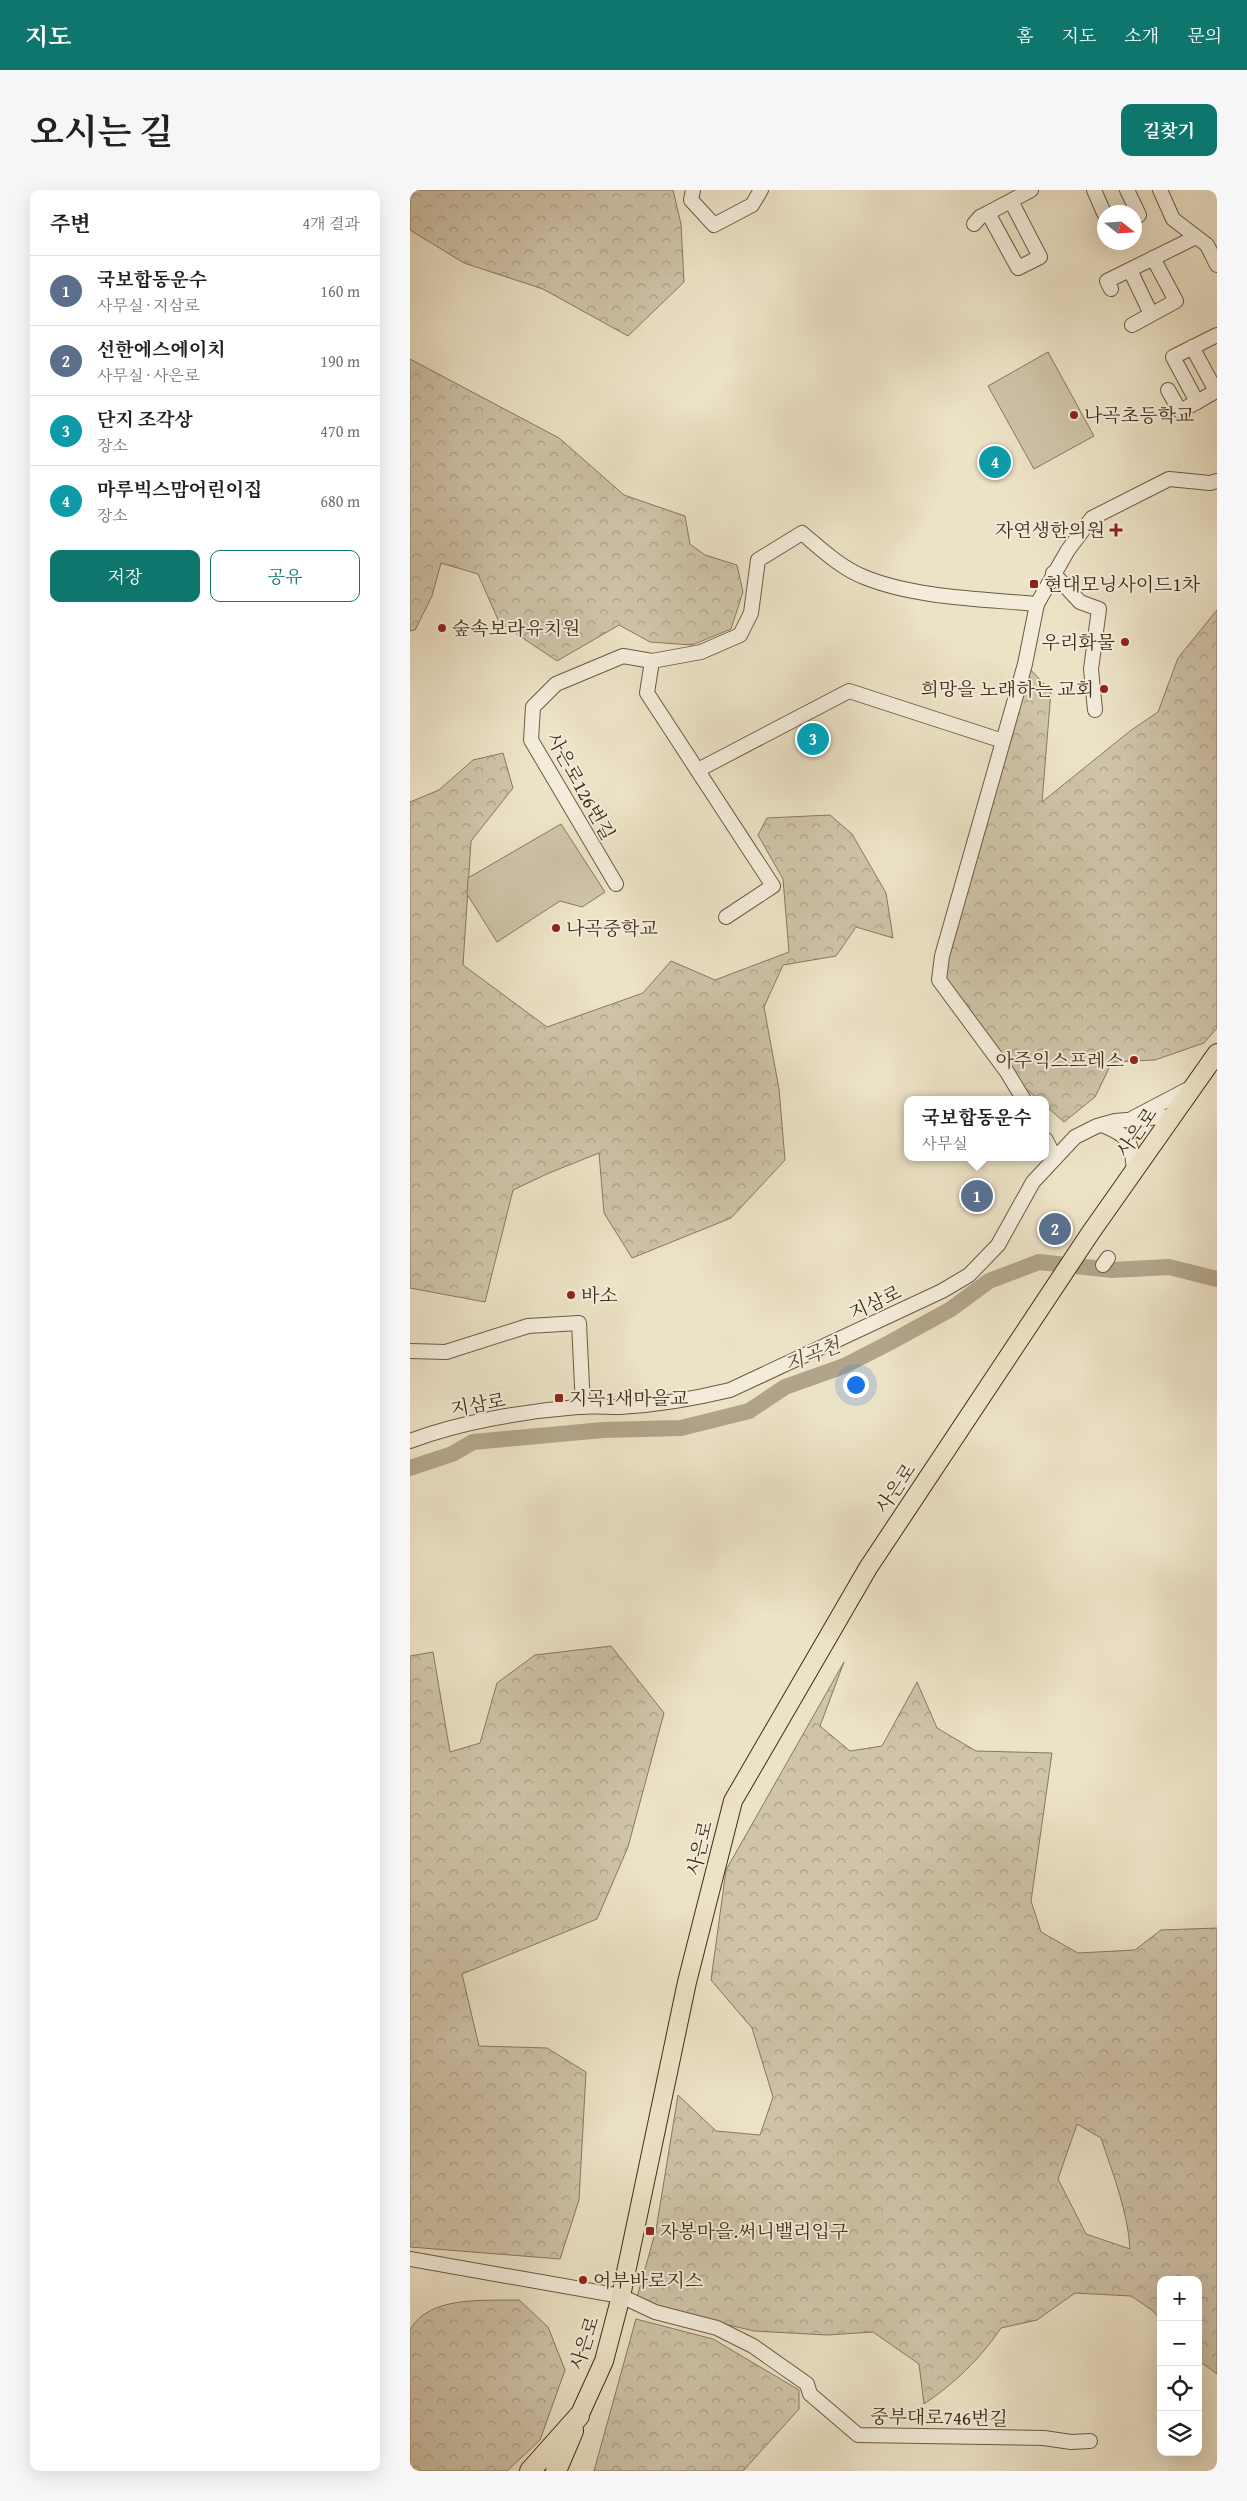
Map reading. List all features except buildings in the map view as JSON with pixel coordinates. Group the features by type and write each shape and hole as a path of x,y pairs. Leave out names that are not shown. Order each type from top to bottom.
{"highway":[{"path":"530,2471 579,2416"},
{"path":"556,2471 579,2416"}],"main road":[{"name":"사은로","path":"543,2471 579,2416 604,2361 621,2296 687,1982 733,1801 868,1568 1088,1235 1217,1053"}],"street":[{"path":"692,190 691,200 714,226 752,205 761,190"},
{"path":"974,224 980,217 1031,190"},
{"path":"1094,190 1101,205"},
{"path":"1127,190 1134,205"},
{"path":"1165,192 1173,219 1206,245 1217,265"},
{"path":"988,213 1018,268 1040,257 1010,202"},
{"path":"1111,289 1107,281 1196,237"},
{"path":"1132,325 1176,301 1153,258"},
{"path":"1130,270 1152,314"},
{"path":"1197,402 1173,357 1217,335"},
{"path":"1168,390 1180,411 1216,391 1192,347"},
{"path":"1021,1096 939,980 942,956 1025,664 1037,604 1053,574 1092,518 1169,479 1210,483 1217,481"},
{"name":"사은로126번길","path":"616,884 531,740 533,707 556,684 623,656 652,661 701,652 740,635 751,614 758,560 802,533 830,556 864,577 946,596 1037,604"},
{"path":"1053,574 1080,602 1099,609 1091,669 1095,710"},
{"path":"652,661 647,693 773,886 726,917"},
{"path":"698,770 849,691 1003,741"},
{"path":"1133,1118 1194,1086"},
{"name":"지삼로","path":"410,1441 438,1430 584,1407 660,1404 696,1399 730,1390 942,1291 969,1275 998,1245 1033,1182 1074,1137 1102,1125 1133,1118 1173,1116"},
{"path":"1102,1125 1118,1131 1130,1143 1134,1172"},
{"path":"1049,1146 1055,1158"},
{"path":"410,1351 446,1352 528,1326 579,1323 584,1407"},
{"name":"중부대로746번길","path":"410,2260 621,2296 655,2312 717,2328 753,2346 807,2384 810,2394 858,2435 1044,2438 1071,2442 1090,2441"}],"green space":[{"path":"410,190 673,190 681,224 684,282 628,336 543,289 464,263 410,230"},
{"path":"1048,352 1094,436 1034,469 988,386"},
{"path":"410,359 559,438 624,495 685,516 690,544 705,555 737,565 743,592 731,629 692,645 650,642 619,625 557,661 499,622 478,574 441,563 432,596 415,630 410,631"},
{"path":"1217,610 1217,1028 1204,1043 1155,1060 1112,1062 1095,1097 1064,1122 1049,1109 1049,1096 1034,1096 1007,1072 939,980 1025,664 1051,691 1042,802 1130,731 1158,712 1178,658"},
{"path":"503,753 513,788 471,841 463,965 547,1027 643,993 671,961 715,980 789,952 783,879 758,835 767,818 830,815 852,834 886,893 893,938 856,927 836,956 783,965 764,1007 779,1089 785,1160 731,1218 632,1258 604,1213 599,1153 513,1190 485,1302 410,1288 410,802 439,790 473,760"},
{"path":"561,824 605,892 582,907 560,901 497,942 467,894 468,878"},
{"path":"611,1646 664,1713 628,1847 597,1919 462,1974 479,2046 547,2048 586,2072 579,2200 560,2259 410,2247 410,1656 433,1652 450,1752 480,1743 497,1683 535,1655"},
{"path":"844,1662 820,1726 850,1751 882,1746 917,1682 937,1728 976,1751 1052,1753 1031,1901 1041,1932 1078,1953 1135,1950 1161,1930 1217,1928 1217,2374 1202,2363 1202,2276 1157,2276 1157,2316 1131,2296 1075,2293 1037,2320 1001,2328 966,2370 924,2404 919,2364 873,2332 827,2335 754,2331 662,2309 637,2297 656,2230 678,2095 716,2131 760,2135 773,2097 752,2028 711,1980 726,1870","holes":["1077,2124 1101,2138 1123,2207 1130,2249 1086,2234 1058,2179"]},
{"path":"519,2300 548,2327 565,2370 540,2440 507,2471 410,2471 410,2330 419,2319 430,2311 444,2305 459,2302"},
{"path":"636,2319 713,2339 799,2390 799,2409 743,2471 594,2471"}],"waterway":[{"name":"지곡천","path":"410,1468 452,1454 473,1442 603,1430 681,1428 749,1411 785,1387 844,1366 889,1343 951,1309 989,1281 1039,1262 1112,1270 1169,1267 1217,1279"}],"place":[{"name":"나곡초등학교","path":"1074,415"},
{"name":"마루빅스맘어린이집","path":"995,462"},
{"name":"자연생한의원","path":"1116,530"},
{"name":"현대모닝사이드1차","path":"1034,584"},
{"name":"숲속보라유치원","path":"442,628"},
{"name":"우리화물","path":"1125,642"},
{"name":"희망을 노래하는 교회","path":"1104,689"},
{"name":"단지 조각상","path":"813,739"},
{"name":"나곡중학교","path":"556,928"},
{"name":"아주익스프레스","path":"1134,1060"},
{"name":"국보합동운수","path":"977,1196"},
{"name":"선한에스에이치","path":"1055,1229"},
{"name":"바소","path":"571,1295"},
{"name":"지곡1새마을교","path":"559,1398"},
{"name":"자봉마을.써니밸리입구","path":"650,2231"},
{"name":"어부바로지스","path":"583,2280"}]}
